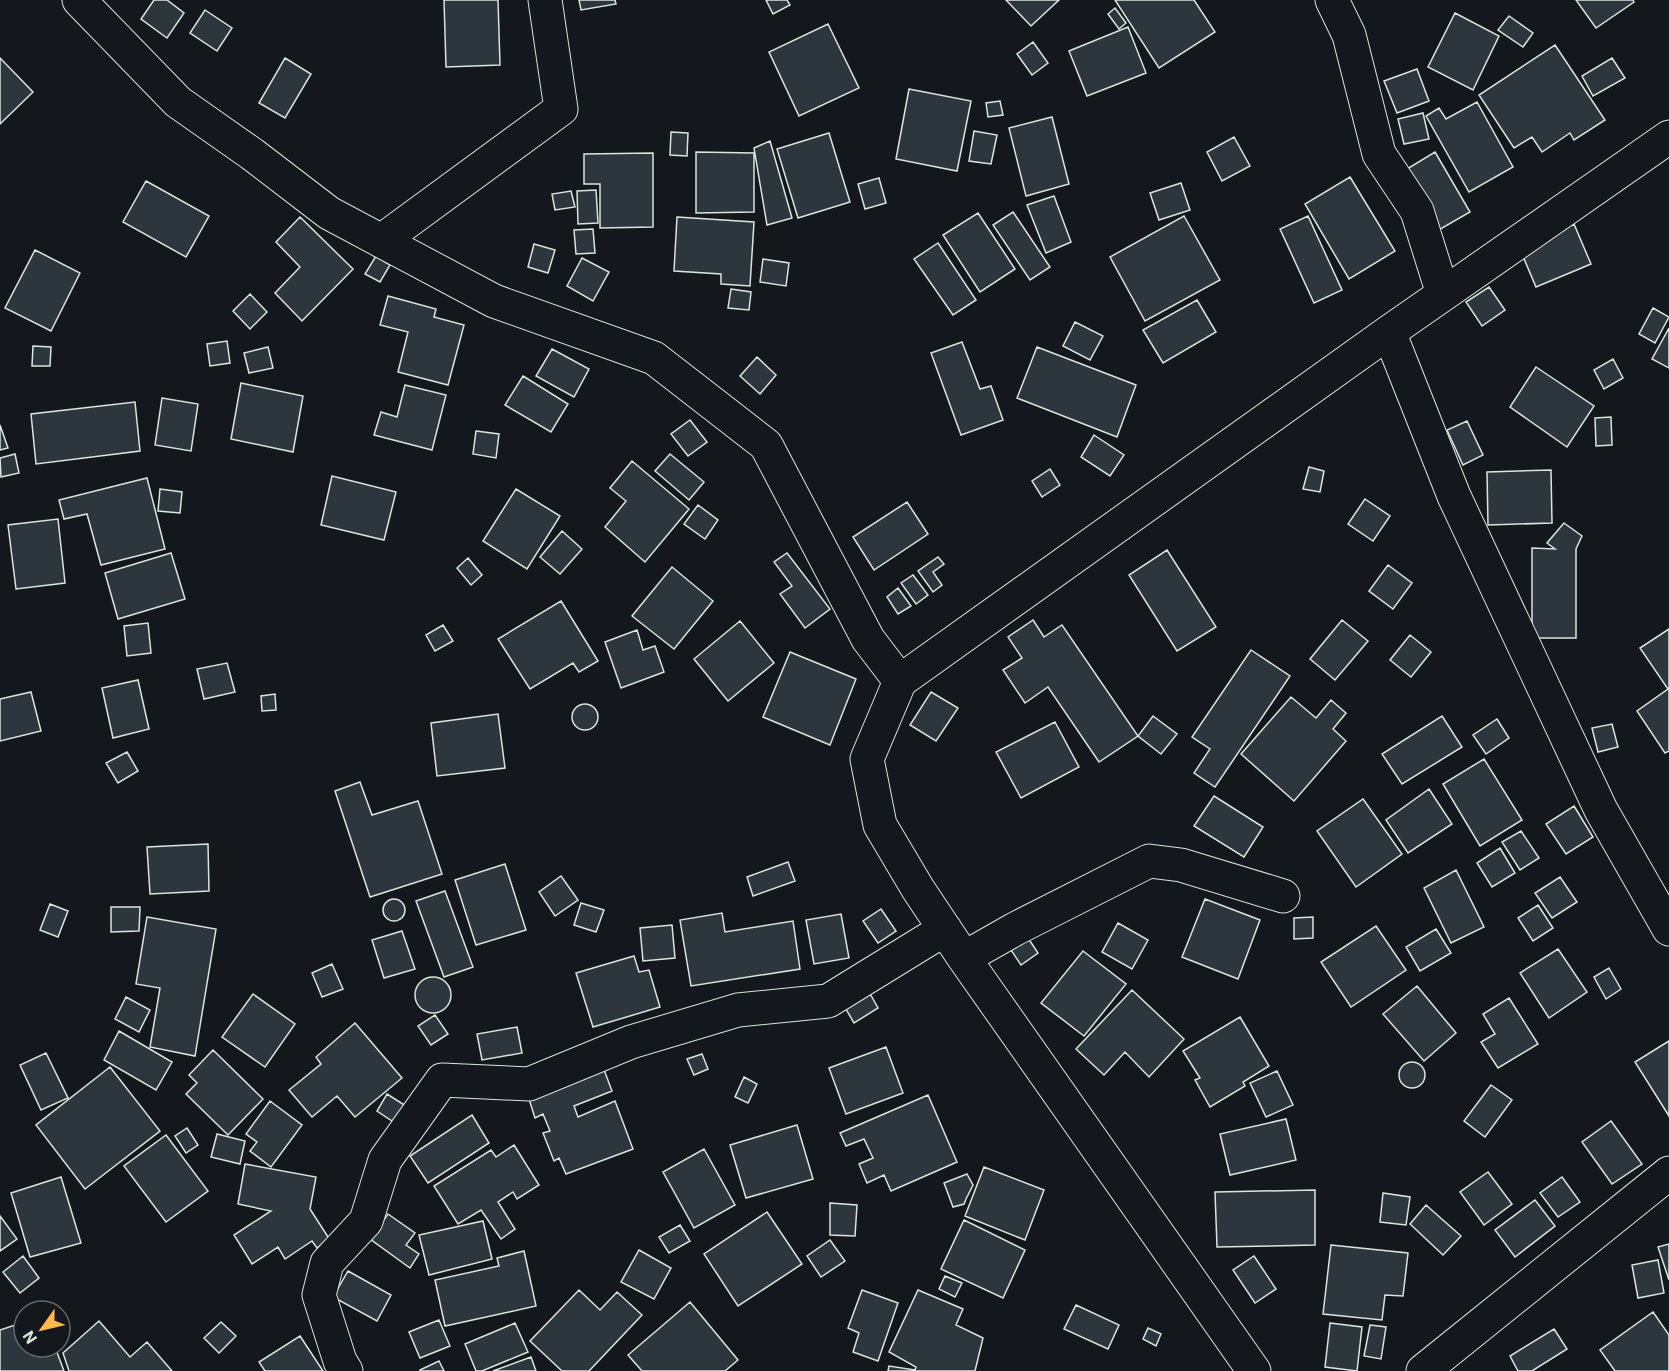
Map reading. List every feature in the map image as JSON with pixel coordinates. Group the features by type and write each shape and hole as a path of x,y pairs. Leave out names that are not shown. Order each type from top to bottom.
{"street":[{"path":"79,0 178,102 252,154 329,213 494,301 654,358 766,445 868,639 900,681"},
{"path":"381,241 561,109 545,0"},
{"path":"1332,0 1349,35 1379,154 1417,211 1443,294"},
{"path":"1254,1371 918,889 880,825 867,759 900,681 1389,332 1669,137"},
{"path":"1389,332 1454,496 1601,810 1669,929"},
{"path":"964,958 1015,929 1149,861 1182,865 1283,896"},
{"path":"346,1371 340,1360 320,1295 327,1263 366,1221 385,1160 442,1080 530,1084 631,1042 738,1010 828,1002 945,929"},
{"path":"1423,1371 1669,1173"}],"building":[{"path":"154,0 167,0 184,13 167,38 141,19"},
{"path":"444,0 498,0 500,65 446,67"},
{"path":"579,0 615,0 616,4 581,10"},
{"path":"766,0 787,0 790,5 773,14"},
{"path":"1006,0 1059,0 1031,26"},
{"path":"1115,0 1194,0 1215,32 1159,68"},
{"path":"1576,0 1633,0 1634,2 1596,28"},
{"path":"1115,8 1126,23 1119,29 1108,14"},
{"path":"205,10 232,28 217,51 190,33"},
{"path":"1455,13 1499,36 1473,90 1428,67"},
{"path":"1509,16 1533,33 1523,47 1498,30"},
{"path":"828,24 859,88 799,116 769,52"},
{"path":"1128,27 1146,73 1087,96 1069,51"},
{"path":"1033,42 1048,63 1032,75 1017,54"},
{"path":"1555,45 1605,120 1574,140 1570,133 1542,152 1532,137 1514,148 1479,95"},
{"path":"0,58 33,92 0,124"},
{"path":"285,58 311,74 285,118 259,103"},
{"path":"1612,58 1625,78 1593,96 1582,76"},
{"path":"1417,69 1429,101 1397,113 1384,81"},
{"path":"909,89 971,101 957,171 896,159"},
{"path":"1000,101 1003,115 988,117 986,103"},
{"path":"1477,102 1513,167 1469,192 1426,116 1439,108 1446,119"},
{"path":"1423,113 1429,139 1404,144 1398,119"},
{"path":"1052,117 1069,184 1026,196 1009,128"},
{"path":"974,131 997,135 991,164 969,161"},
{"path":"671,132 688,133 687,156 670,155"},
{"path":"829,133 850,202 798,218 777,149"},
{"path":"1234,137 1250,166 1222,181 1207,152"},
{"path":"770,141 792,218 767,225 754,148"},
{"path":"696,152 754,153 754,212 696,213"},
{"path":"1435,152 1470,212 1437,231 1402,172"},
{"path":"653,153 653,227 600,228 600,184 584,184 584,154"},
{"path":"1350,177 1395,251 1349,279 1305,204"},
{"path":"879,178 886,203 865,209 858,184"},
{"path":"146,181 209,216 186,257 123,222"},
{"path":"1181,183 1190,210 1159,220 1150,193"},
{"path":"596,190 598,223 578,224 577,191"},
{"path":"571,191 575,207 555,210 552,194"},
{"path":"1054,196 1071,242 1046,253 1027,205"},
{"path":"1013,212 1050,267 1030,280 993,225"},
{"path":"978,213 1015,269 980,292 943,235"},
{"path":"1184,216 1220,280 1145,321 1110,257"},
{"path":"1308,216 1342,290 1314,303 1280,229"},
{"path":"300,217 353,269 302,321 275,293 300,267 276,242"},
{"path":"677,217 754,222 750,286 721,284 721,274 674,271"},
{"path":"1574,224 1591,264 1536,287 1519,247"},
{"path":"593,229 595,253 576,254 574,230"},
{"path":"938,243 976,300 953,315 914,259"},
{"path":"534,244 555,250 548,273 528,267"},
{"path":"35,250 80,273 51,331 5,308"},
{"path":"376,256 390,265 380,282 365,274"},
{"path":"582,258 609,272 593,301 567,286"},
{"path":"763,259 789,263 786,286 760,282"},
{"path":"1489,287 1505,310 1482,326 1466,302"},
{"path":"731,289 751,292 749,310 728,308"},
{"path":"250,294 267,312 250,329 233,311"},
{"path":"388,296 436,309 434,317 464,325 448,385 398,372 408,332 380,325"},
{"path":"1197,300 1216,332 1163,363 1143,330"},
{"path":"1653,308 1669,317 1655,343 1639,334"},
{"path":"1075,322 1103,336 1090,360 1063,346"},
{"path":"1669,328 1669,368 1652,359"},
{"path":"227,341 230,363 210,366 207,344"},
{"path":"962,342 980,389 991,386 1003,420 961,435 931,353"},
{"path":"33,346 51,347 50,366 32,366"},
{"path":"268,347 273,368 249,373 244,353"},
{"path":"1037,347 1136,385 1117,437 1017,398"},
{"path":"552,349 589,369 574,397 536,376"},
{"path":"757,357 776,375 760,394 740,376"},
{"path":"1613,359 1623,378 1604,389 1594,370"},
{"path":"1536,367 1594,406 1567,447 1510,407"},
{"path":"523,376 568,404 551,432 505,405"},
{"path":"241,383 303,396 293,452 231,439"},
{"path":"405,385 446,395 432,450 374,435 381,412 397,417"},
{"path":"162,398 198,404 191,451 155,445"},
{"path":"135,402 140,451 36,464 31,414"},
{"path":"1611,417 1612,445 1596,446 1595,418"},
{"path":"690,420 707,442 688,456 671,434"},
{"path":"1467,421 1483,455 1463,465 1447,430"},
{"path":"0,425 8,448 0,450"},
{"path":"476,431 499,434 496,458 473,454"},
{"path":"1094,435 1124,455 1110,476 1081,457"},
{"path":"15,454 19,473 1,477 0,458"},
{"path":"670,454 704,482 689,500 655,471"},
{"path":"632,461 689,509 645,562 605,527 626,501 610,488"},
{"path":"1309,467 1324,471 1320,492 1303,489"},
{"path":"1050,469 1060,485 1042,497 1032,481"},
{"path":"1551,470 1552,523 1488,525 1487,472"},
{"path":"332,476 396,492 384,540 321,525"},
{"path":"147,478 165,549 101,565 87,514 64,519 59,500"},
{"path":"160,489 182,492 180,513 158,511"},
{"path":"516,489 560,516 527,569 483,541"},
{"path":"1365,499 1390,516 1373,541 1348,524"},
{"path":"907,502 928,534 874,570 853,537"},
{"path":"698,505 718,520 705,539 684,524"},
{"path":"58,519 65,583 16,589 8,525"},
{"path":"1564,523 1582,536 1576,549 1576,638 1532,638 1532,548 1555,549 1547,543"},
{"path":"562,531 582,549 560,574 540,557"},
{"path":"1167,550 1216,627 1177,651 1129,575"},
{"path":"171,553 185,599 118,619 105,573"},
{"path":"787,553 830,609 805,628 780,594 792,586 774,562"},
{"path":"938,557 944,564 933,572 942,585 933,592 918,571"},
{"path":"468,558 482,575 471,585 457,568"},
{"path":"1388,565 1412,583 1393,609 1369,591"},
{"path":"672,567 713,601 674,649 632,616"},
{"path":"913,575 928,595 916,604 901,583"},
{"path":"898,588 911,606 898,614 887,597"},
{"path":"561,601 598,661 579,672 573,663 530,689 498,639"},
{"path":"1033,620 1044,637 1062,625 1138,736 1099,762 1048,687 1025,703 1003,670 1022,658 1008,637"},
{"path":"1342,620 1368,641 1335,680 1310,659"},
{"path":"740,621 774,663 728,701 694,659"},
{"path":"148,623 151,653 127,656 124,626"},
{"path":"443,625 453,641 435,651 426,635"},
{"path":"1669,629 1669,751 1665,753 1637,711 1668,689 1640,648"},
{"path":"637,630 643,650 655,646 664,672 621,688 605,642"},
{"path":"1410,635 1431,652 1411,677 1390,660"},
{"path":"1251,650 1290,676 1215,787 1194,773 1210,749 1192,737"},
{"path":"790,652 856,679 830,745 763,717"},
{"path":"227,663 235,692 204,699 197,669"},
{"path":"138,680 149,729 113,738 102,688"},
{"path":"31,692 41,731 0,741 0,699"},
{"path":"931,692 958,708 936,741 910,725"},
{"path":"275,694 276,710 262,711 261,696"},
{"path":"1291,697 1316,718 1331,700 1346,713 1333,729 1346,741 1294,801 1241,754"},
{"path":"585,704 594,708 598,717 594,726 585,730 576,726 572,717 576,708"},
{"path":"498,714 505,768 437,776 431,723"},
{"path":"1153,716 1177,734 1161,754 1138,736"},
{"path":"1442,716 1462,747 1402,784 1382,754"},
{"path":"1497,719 1509,738 1486,754 1473,735"},
{"path":"1055,722 1079,767 1021,798 996,752"},
{"path":"1612,724 1618,747 1598,752 1592,728"},
{"path":"127,752 138,771 118,783 106,763"},
{"path":"1484,759 1522,820 1480,846 1443,784"},
{"path":"360,782 372,815 418,801 442,874 370,897 335,791"},
{"path":"1429,789 1452,824 1408,853 1386,820"},
{"path":"1214,796 1263,827 1244,857 1194,826"},
{"path":"1363,799 1402,854 1356,887 1317,831"},
{"path":"1574,806 1593,837 1566,854 1546,824"},
{"path":"1521,831 1539,858 1520,870 1502,842"},
{"path":"208,844 209,891 150,894 147,847"},
{"path":"1500,848 1515,873 1492,887 1477,863"},
{"path":"788,862 795,881 753,896 747,877"},
{"path":"505,864 526,930 476,945 455,880"},
{"path":"1456,870 1484,927 1451,943 1424,888"},
{"path":"561,876 578,900 555,916 539,892"},
{"path":"1560,877 1577,902 1552,918 1535,893"},
{"path":"445,891 473,967 444,977 416,901"},
{"path":"394,899 402,902 405,910 402,918 394,921 386,918 383,910 386,902"},
{"path":"1205,899 1260,920 1238,979 1182,957"},
{"path":"581,903 604,910 596,932 574,925"},
{"path":"50,904 68,911 58,937 40,930"},
{"path":"1538,905 1553,928 1533,941 1518,918"},
{"path":"111,907 140,907 139,931 111,932"},
{"path":"881,909 896,931 878,943 863,921"},
{"path":"722,913 725,932 793,921 800,969 691,986 680,920"},
{"path":"841,914 849,958 814,964 806,920"},
{"path":"147,917 216,929 195,1056 150,1047 160,988 136,984"},
{"path":"1313,917 1313,938 1294,939 1294,918"},
{"path":"1118,923 1148,940 1132,969 1102,952"},
{"path":"672,925 675,958 643,961 640,928"},
{"path":"1376,926 1406,970 1351,1007 1321,962"},
{"path":"1436,929 1451,953 1420,971 1406,947"},
{"path":"402,931 415,969 384,978 372,940"},
{"path":"1026,935 1038,953 1021,965 1009,947"},
{"path":"1558,949 1587,992 1549,1018 1520,973"},
{"path":"1083,951 1126,984 1084,1036 1041,1003"},
{"path":"634,956 639,972 649,970 660,1007 593,1027 576,973"},
{"path":"332,964 343,989 322,997 312,973"},
{"path":"1609,968 1621,989 1606,999 1594,977"},
{"path":"433,977 446,982 451,995 446,1008 433,1013 420,1008 415,995 420,982"},
{"path":"1417,986 1456,1033 1424,1061 1383,1014"},
{"path":"868,990 878,1008 854,1023 843,1004"},
{"path":"1132,990 1184,1039 1149,1077 1125,1052 1104,1075 1076,1049"},
{"path":"253,994 295,1024 265,1067 222,1037"},
{"path":"126,997 150,1010 139,1032 115,1019"},
{"path":"1509,998 1538,1044 1498,1068 1481,1042 1495,1034 1483,1014"},
{"path":"435,1015 448,1034 431,1045 418,1026"},
{"path":"1240,1017 1269,1066 1243,1082 1245,1086 1210,1107 1195,1080 1200,1078 1183,1051"},
{"path":"355,1023 402,1078 355,1117 337,1096 312,1117 289,1090 321,1064 316,1057"},
{"path":"517,1027 522,1053 482,1060 477,1034"},
{"path":"119,1031 172,1062 156,1090 104,1060"},
{"path":"1669,1041 1669,1116 1635,1062"},
{"path":"886,1047 903,1093 846,1114 829,1068"},
{"path":"213,1050 263,1099 228,1135 186,1094 197,1083 189,1075"},
{"path":"46,1053 68,1098 41,1110 20,1065"},
{"path":"702,1054 708,1069 694,1075 687,1059"},
{"path":"1412,1062 1421,1066 1425,1075 1421,1084 1412,1088 1403,1084 1399,1075 1403,1066"},
{"path":"110,1067 160,1131 85,1189 36,1125"},
{"path":"603,1067 612,1091 574,1106 578,1117 615,1101 633,1149 566,1174 559,1158 554,1161 543,1133 550,1131 543,1114 535,1118 528,1096"},
{"path":"1277,1071 1293,1105 1266,1117 1250,1083"},
{"path":"744,1077 757,1084 748,1103 735,1097"},
{"path":"1491,1085 1512,1100 1485,1137 1464,1121"},
{"path":"387,1094 406,1106 395,1123 377,1111"},
{"path":"928,1095 957,1162 891,1191 884,1175 867,1183 859,1164 873,1158 864,1139 846,1146 840,1133"},
{"path":"270,1101 302,1125 271,1167 250,1151 257,1142 246,1134"},
{"path":"472,1115 489,1143 428,1183 410,1156"},
{"path":"1286,1119 1296,1160 1230,1175 1220,1134"},
{"path":"1611,1121 1642,1164 1612,1184 1582,1142"},
{"path":"797,1125 813,1179 746,1198 730,1145"},
{"path":"187,1128 198,1145 186,1153 175,1136"},
{"path":"217,1134 245,1141 240,1164 211,1157"},
{"path":"166,1135 208,1191 166,1222 124,1166"},
{"path":"514,1145 539,1185 517,1199 513,1192 498,1202 515,1229 501,1239 481,1210 458,1224 434,1186 491,1150 496,1157"},
{"path":"704,1149 735,1205 694,1228 663,1172"},
{"path":"245,1164 316,1177 310,1209 330,1240 317,1248 312,1241 285,1259 278,1247 252,1264 234,1235 271,1211 238,1204"},
{"path":"984,1167 1044,1190 1025,1240 965,1216"},
{"path":"1488,1172 1512,1204 1484,1225 1460,1192"},
{"path":"967,1174 973,1185 964,1204 953,1207 944,1183"},
{"path":"61,1177 81,1243 30,1257 11,1193"},
{"path":"1562,1177 1580,1202 1558,1217 1540,1193"},
{"path":"1315,1190 1315,1245 1217,1247 1215,1192"},
{"path":"1383,1193 1410,1197 1406,1225 1380,1222"},
{"path":"1535,1200 1555,1226 1515,1257 1495,1230"},
{"path":"830,1203 857,1205 855,1236 830,1235"},
{"path":"1426,1205 1461,1236 1443,1255 1410,1224"},
{"path":"767,1212 802,1264 738,1306 704,1254"},
{"path":"388,1214 415,1233 406,1245 419,1254 410,1268 370,1239"},
{"path":"0,1216 17,1239 0,1251"},
{"path":"964,1220 1025,1250 1003,1298 941,1269"},
{"path":"483,1221 492,1259 429,1275 419,1235"},
{"path":"680,1225 690,1241 669,1253 659,1237"},
{"path":"830,1240 845,1261 821,1277 807,1256"},
{"path":"1669,1244 1669,1280 1658,1247"},
{"path":"1331,1245 1408,1253 1403,1296 1385,1295 1382,1320 1323,1314"},
{"path":"639,1250 671,1268 654,1299 621,1282"},
{"path":"524,1251 536,1306 445,1326 435,1280 499,1266 497,1258"},
{"path":"23,1256 39,1278 20,1293 3,1272"},
{"path":"1254,1256 1276,1289 1255,1303 1233,1270"},
{"path":"1658,1260 1664,1293 1638,1298 1632,1265"},
{"path":"348,1271 391,1295 377,1321 333,1297"},
{"path":"945,1276 962,1283 955,1297 939,1289"},
{"path":"579,1290 600,1310 617,1292 642,1315 589,1371 562,1371 530,1341"},
{"path":"862,1290 898,1303 878,1361 853,1352 859,1333 848,1328"},
{"path":"918,1290 963,1309 956,1325 983,1338 975,1371 888,1371 889,1366 915,1370 916,1367 889,1352"},
{"path":"690,1302 738,1360 725,1371 642,1371 628,1355"},
{"path":"1076,1305 1119,1325 1108,1349 1064,1329"},
{"path":"1653,1312 1669,1335 1669,1371 1615,1371 1600,1350"},
{"path":"439,1320 450,1346 420,1358 409,1332"},
{"path":"99,1321 130,1357 147,1342 172,1371 69,1371 65,1359 72,1359 72,1345"},
{"path":"221,1322 236,1336 219,1353 204,1338"},
{"path":"515,1323 528,1352 482,1371 476,1371 465,1344"},
{"path":"1330,1323 1362,1327 1357,1371 1325,1367"},
{"path":"1370,1325 1386,1327 1381,1359 1364,1356"},
{"path":"12,1326 12,1359 60,1359 64,1371 0,1371 0,1330"},
{"path":"1148,1328 1161,1334 1156,1346 1143,1339"},
{"path":"1554,1329 1567,1349 1532,1371 1518,1371 1510,1356"},
{"path":"300,1336 323,1371 265,1371 259,1362"},
{"path":"531,1357 536,1371 493,1371"},
{"path":"439,1361 444,1371 420,1371 420,1370"}]}
